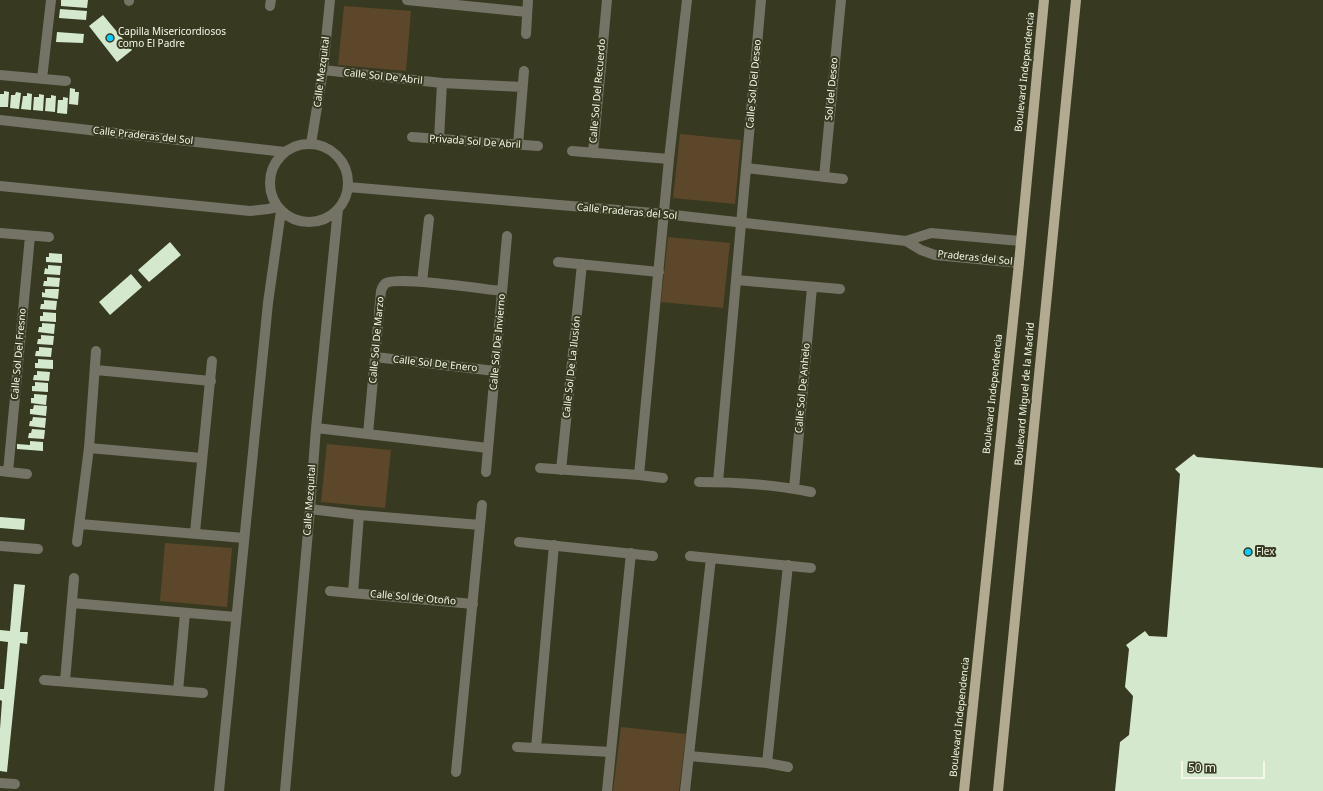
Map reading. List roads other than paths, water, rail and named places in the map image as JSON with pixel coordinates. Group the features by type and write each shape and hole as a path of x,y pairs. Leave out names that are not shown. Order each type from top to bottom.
{"main road":[{"name":"Boulevard Independencia","path":"964,791 1019,263 1044,0"},
{"name":"Boulevard Miguel de la Madrid","path":"998,791 1076,0"}],"street":[{"path":"42,79 51,0"},
{"name":"Calle Mezquital","path":"311,144 324,70 330,0"},
{"path":"407,0 527,12"},
{"path":"526,34 528,0"},
{"name":"Calle Sol Del Recuerdo","path":"607,0 592,153 669,159"},
{"path":"639,475 665,214 669,159 686,0"},
{"name":"Calle Sol Del Deseo","path":"741,224 761,0"},
{"name":"Sol del Deseo","path":"824,177 841,0"},
{"name":"Calle Sol De Abril","path":"324,70 442,83 522,87"},
{"path":"518,145 524,71"},
{"path":"0,75 66,81"},
{"path":"439,139 442,83"},
{"name":"Calle Praderas del Sol","path":"0,120 285,152"},
{"name":"Privada Sol De Abril","path":"412,137 538,146"},
{"path":"311,144 324,146 334,153 343,163 347,174 348,187 345,199 338,209 328,218 316,222 303,222 291,218 279,209 271,196 269,184 271,171 277,160 285,152 298,145 311,144"},
{"path":"572,151 592,153"},
{"path":"746,168 843,179"},
{"path":"0,186 250,211 279,209"},
{"name":"Calle Praderas del Sol","path":"348,187 665,214 741,224 906,241"},
{"path":"219,791 268,303 279,209"},
{"name":"Calle Mezquital","path":"285,791 316,428 338,209"},
{"path":"422,282 429,219"},
{"path":"718,482 741,224"},
{"path":"0,233 49,237"},
{"path":"906,241 931,233 1020,241"},
{"name":"Calle Sol Del Fresno","path":"27,474 4,471 30,236"},
{"name":"Calle Sol De Invierno","path":"486,472 507,236"},
{"name":"Praderas del Sol","path":"906,241 921,250 935,255 1019,263"},
{"path":"558,262 659,272"},
{"name":"Calle Sol De La Ilusión","path":"561,470 582,264"},
{"path":"736,280 840,289"},
{"name":"Calle Sol De Marzo","path":"368,434 381,291 383,286 386,283 394,281 422,282 502,291"},
{"name":"Calle Sol De Anhelo","path":"794,488 812,287"},
{"path":"77,542 90,448 96,370 96,350"},
{"name":"Calle Sol De Enero","path":"375,357 495,371"},
{"path":"195,532 212,361"},
{"path":"96,370 211,381"},
{"path":"316,428 488,448"},
{"path":"90,448 202,458"},
{"path":"540,468 663,478"},
{"path":"699,482 794,488 811,492"},
{"path":"456,772 482,505"},
{"path":"310,509 359,515 480,525"},
{"path":"353,593 359,515"},
{"path":"80,524 195,532 244,538"},
{"path":"519,542 653,556"},
{"path":"536,748 554,545"},
{"path":"0,548 38,549"},
{"path":"607,791 631,553"},
{"path":"690,556 812,568"},
{"path":"685,791 711,558"},
{"path":"767,763 788,565"},
{"path":"65,681 74,578"},
{"name":"Calle Sol de Otoño","path":"330,591 473,604"},
{"path":"72,603 236,617"},
{"path":"178,691 185,613"},
{"path":"44,680 203,693"},
{"path":"517,747 611,752"},
{"path":"689,756 767,763 788,767"},
{"path":"0,783 15,784"}],"place":[{"name":"Capilla Misericordiosos como El Padre","path":"110,38"},
{"name":"Flex","path":"1248,552"}]}
